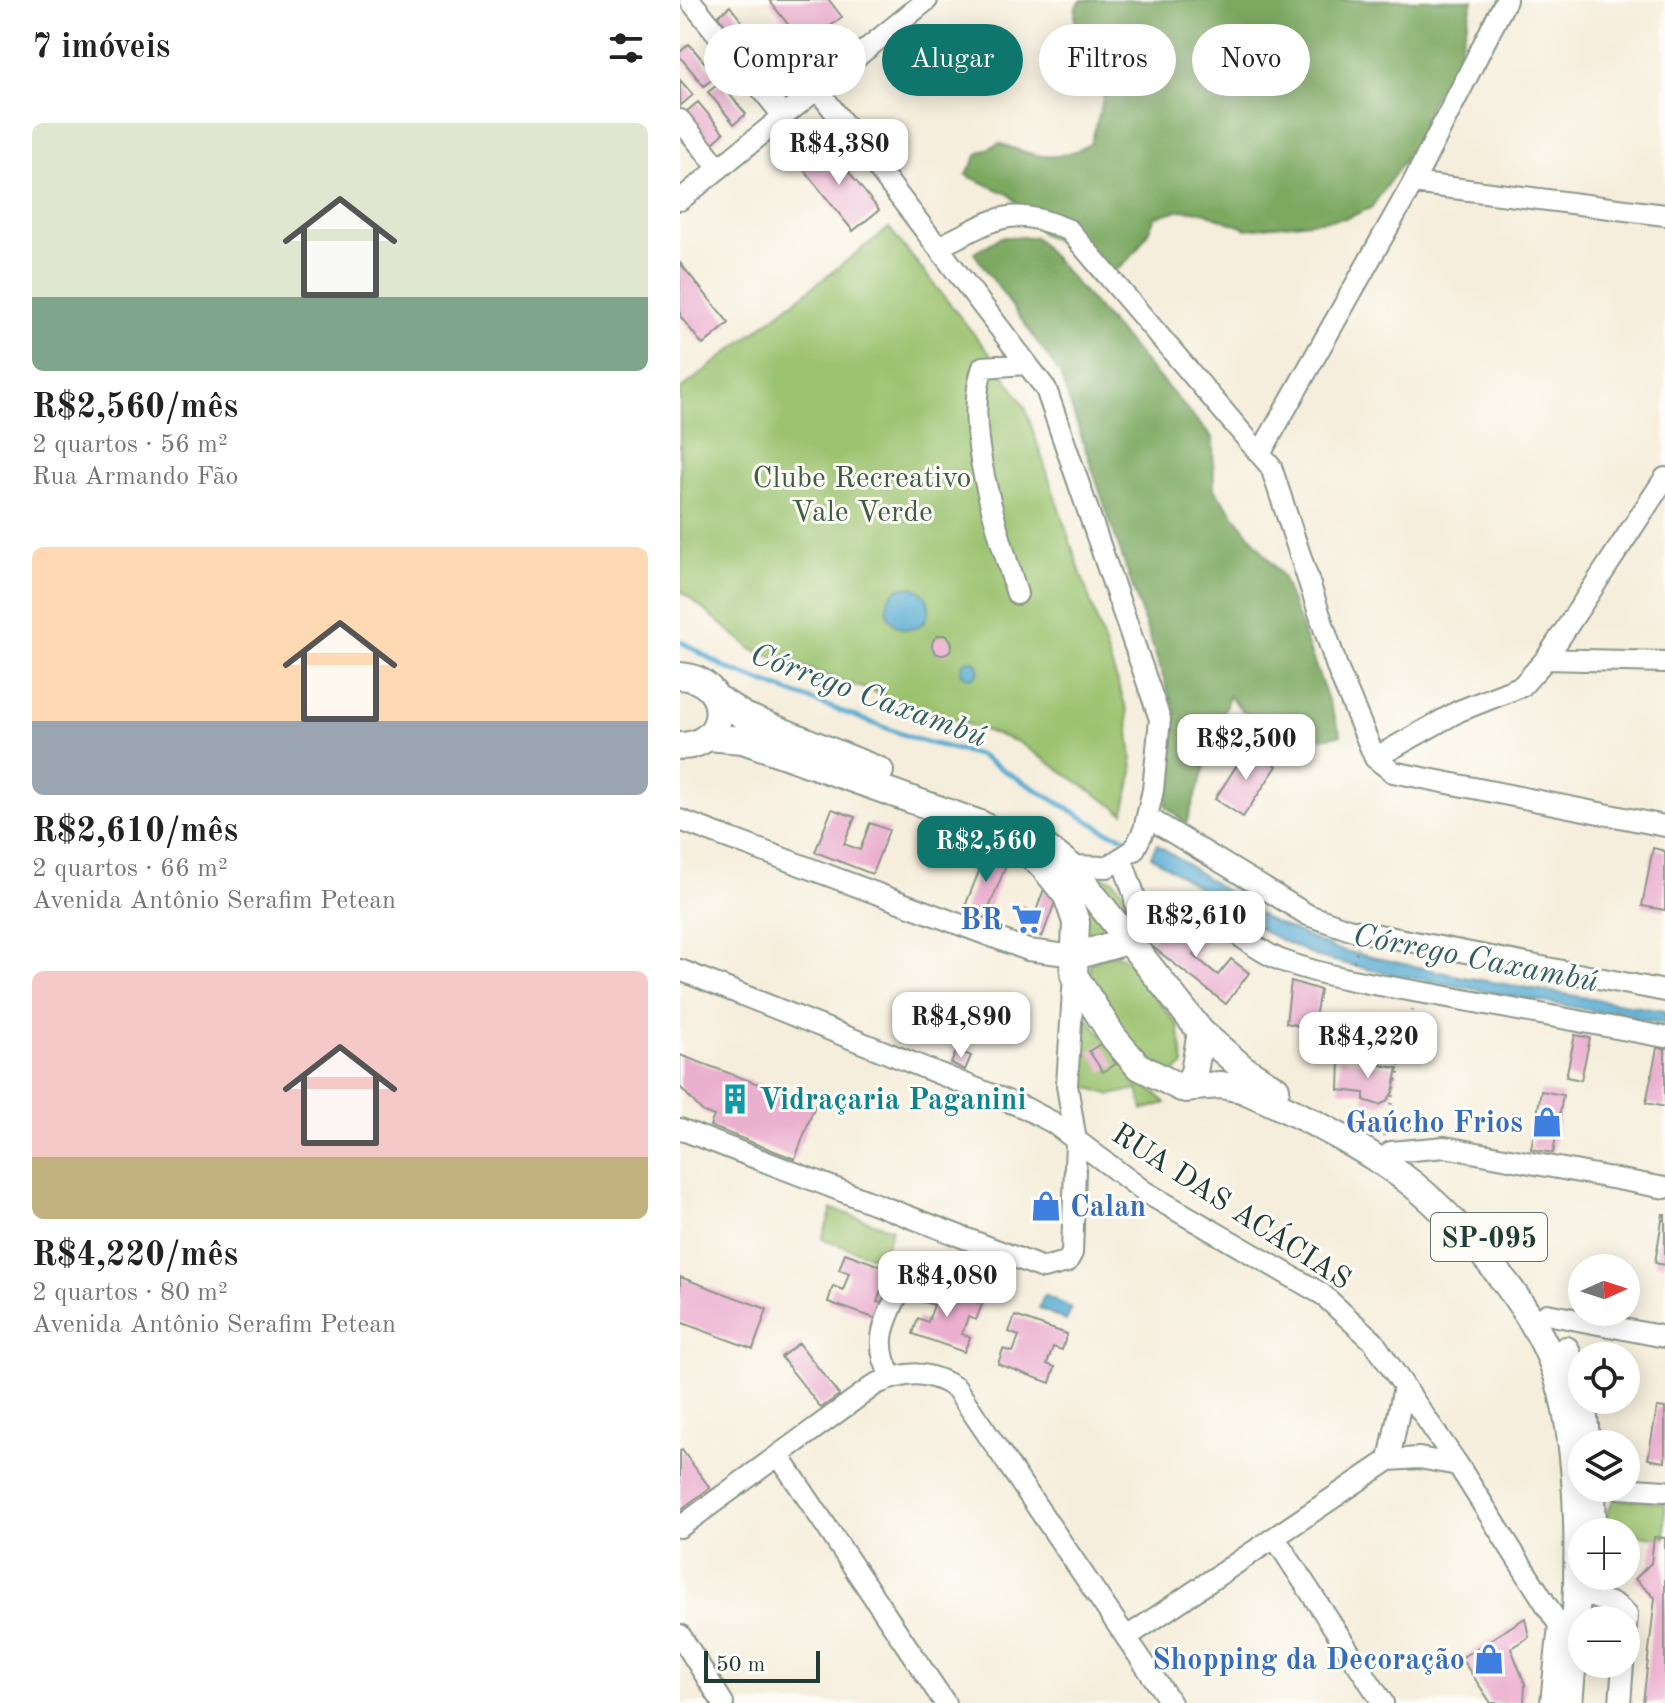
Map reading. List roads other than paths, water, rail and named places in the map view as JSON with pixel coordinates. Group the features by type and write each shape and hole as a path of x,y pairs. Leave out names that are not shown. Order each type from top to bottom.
{"main road":[{"name":"SP-095","path":"680,676 703,681 717,698 744,716 983,811 1024,831 1070,866 1135,932 1201,1032 1244,1069 1386,1149 1453,1200 1511,1259 1547,1314 1568,1354 1582,1400 1585,1430"},
{"path":"695,742 718,719 717,698"},
{"path":"695,742 744,752 973,835 1043,866 1067,896 1076,922 1074,966"},
{"path":"1074,966 1135,932"},
{"name":"SP-095","path":"1074,966 1114,1038 1138,1066 1160,1080 1186,1089 1221,1085 1242,1089 1290,1111 1404,1177 1499,1273 1528,1313 1552,1360 1566,1411 1584,1606"},
{"path":"1186,1089 1194,1072 1201,1032"},
{"name":"SP-095","path":"1569,1703 1573,1678"},
{"path":"1585,1703 1588,1678"}],"street":[{"path":"690,0 784,117"},
{"path":"866,50 927,0"},
{"path":"1260,454 1413,183 1506,0"},
{"path":"680,200 810,96"},
{"path":"823,96 1046,389 1160,719 1146,824 1128,855 1107,867 1070,866"},
{"path":"680,120 719,168"},
{"path":"1413,183 1663,211"},
{"path":"938,247 1005,216 1035,215 1069,230 1271,467 1338,670 1375,758 1393,772 1416,779 1665,826"},
{"path":"1017,594 992,512 979,449 978,402 983,367 1027,364"},
{"path":"1375,758 1459,711 1522,686 1546,659 1665,478"},
{"path":"1546,659 1665,662"},
{"path":"680,820 1074,966 1067,1085 1076,1141 1072,1253 1067,1262 1043,1268 680,1129"},
{"path":"1146,824 1308,915 1348,929 1665,991"},
{"path":"1128,855 1134,894 1135,932"},
{"path":"1135,932 1161,906 1180,906 1211,919 1280,961 1340,977 1665,1037"},
{"name":"RUA DAS ACÁCIAS","path":"685,973 1025,1108 1145,1192 1322,1294 1373,1341 1458,1465 1582,1606"},
{"path":"1025,1108 1043,1104 1067,1085"},
{"path":"1386,1149 1445,1147 1665,1188"},
{"path":"892,1378 884,1365 879,1336 904,1281"},
{"path":"1547,1314 1665,1337"},
{"path":"680,1527 876,1384 892,1378 933,1374 956,1388 1171,1703"},
{"path":"1389,1460 1404,1387"},
{"path":"779,1456 945,1703"},
{"path":"1127,1637 1389,1460 1419,1458 1458,1465"},
{"path":"1640,1489 1665,1491"},
{"path":"1275,1538 1383,1703"},
{"path":"680,1635 723,1703"},
{"path":"1551,1703 1568,1654"},
{"path":"1620,1703 1622,1678"}],"water":[{"path":"908,587 923,593 929,608 923,623 908,629 893,623 887,608 893,593"},
{"path":"970,660 979,669 970,678 961,669"},
{"path":"1157,844 1265,918 1335,949 1464,977 1665,1011 1665,1024 1380,972 1317,957 1270,935 1151,856"},
{"path":"1044,1295 1072,1308 1066,1321 1039,1308"}],"waterway":[{"name":"Córrego Caxambú","path":"680,641 726,668 918,740 978,755 1106,831 1133,840"}],"place":[{"name":"BR","path":"1027,919"},
{"name":"Vidraçaria Paganini","path":"735,1099"},
{"name":"Gaúcho Frios","path":"1547,1122"},
{"name":"Calan","path":"1046,1206"},
{"name":"Shopping da Decoração","path":"1489,1659"}],"park label":[{"name":"Clube Recreativo Vale Verde","path":"862,494"}]}
